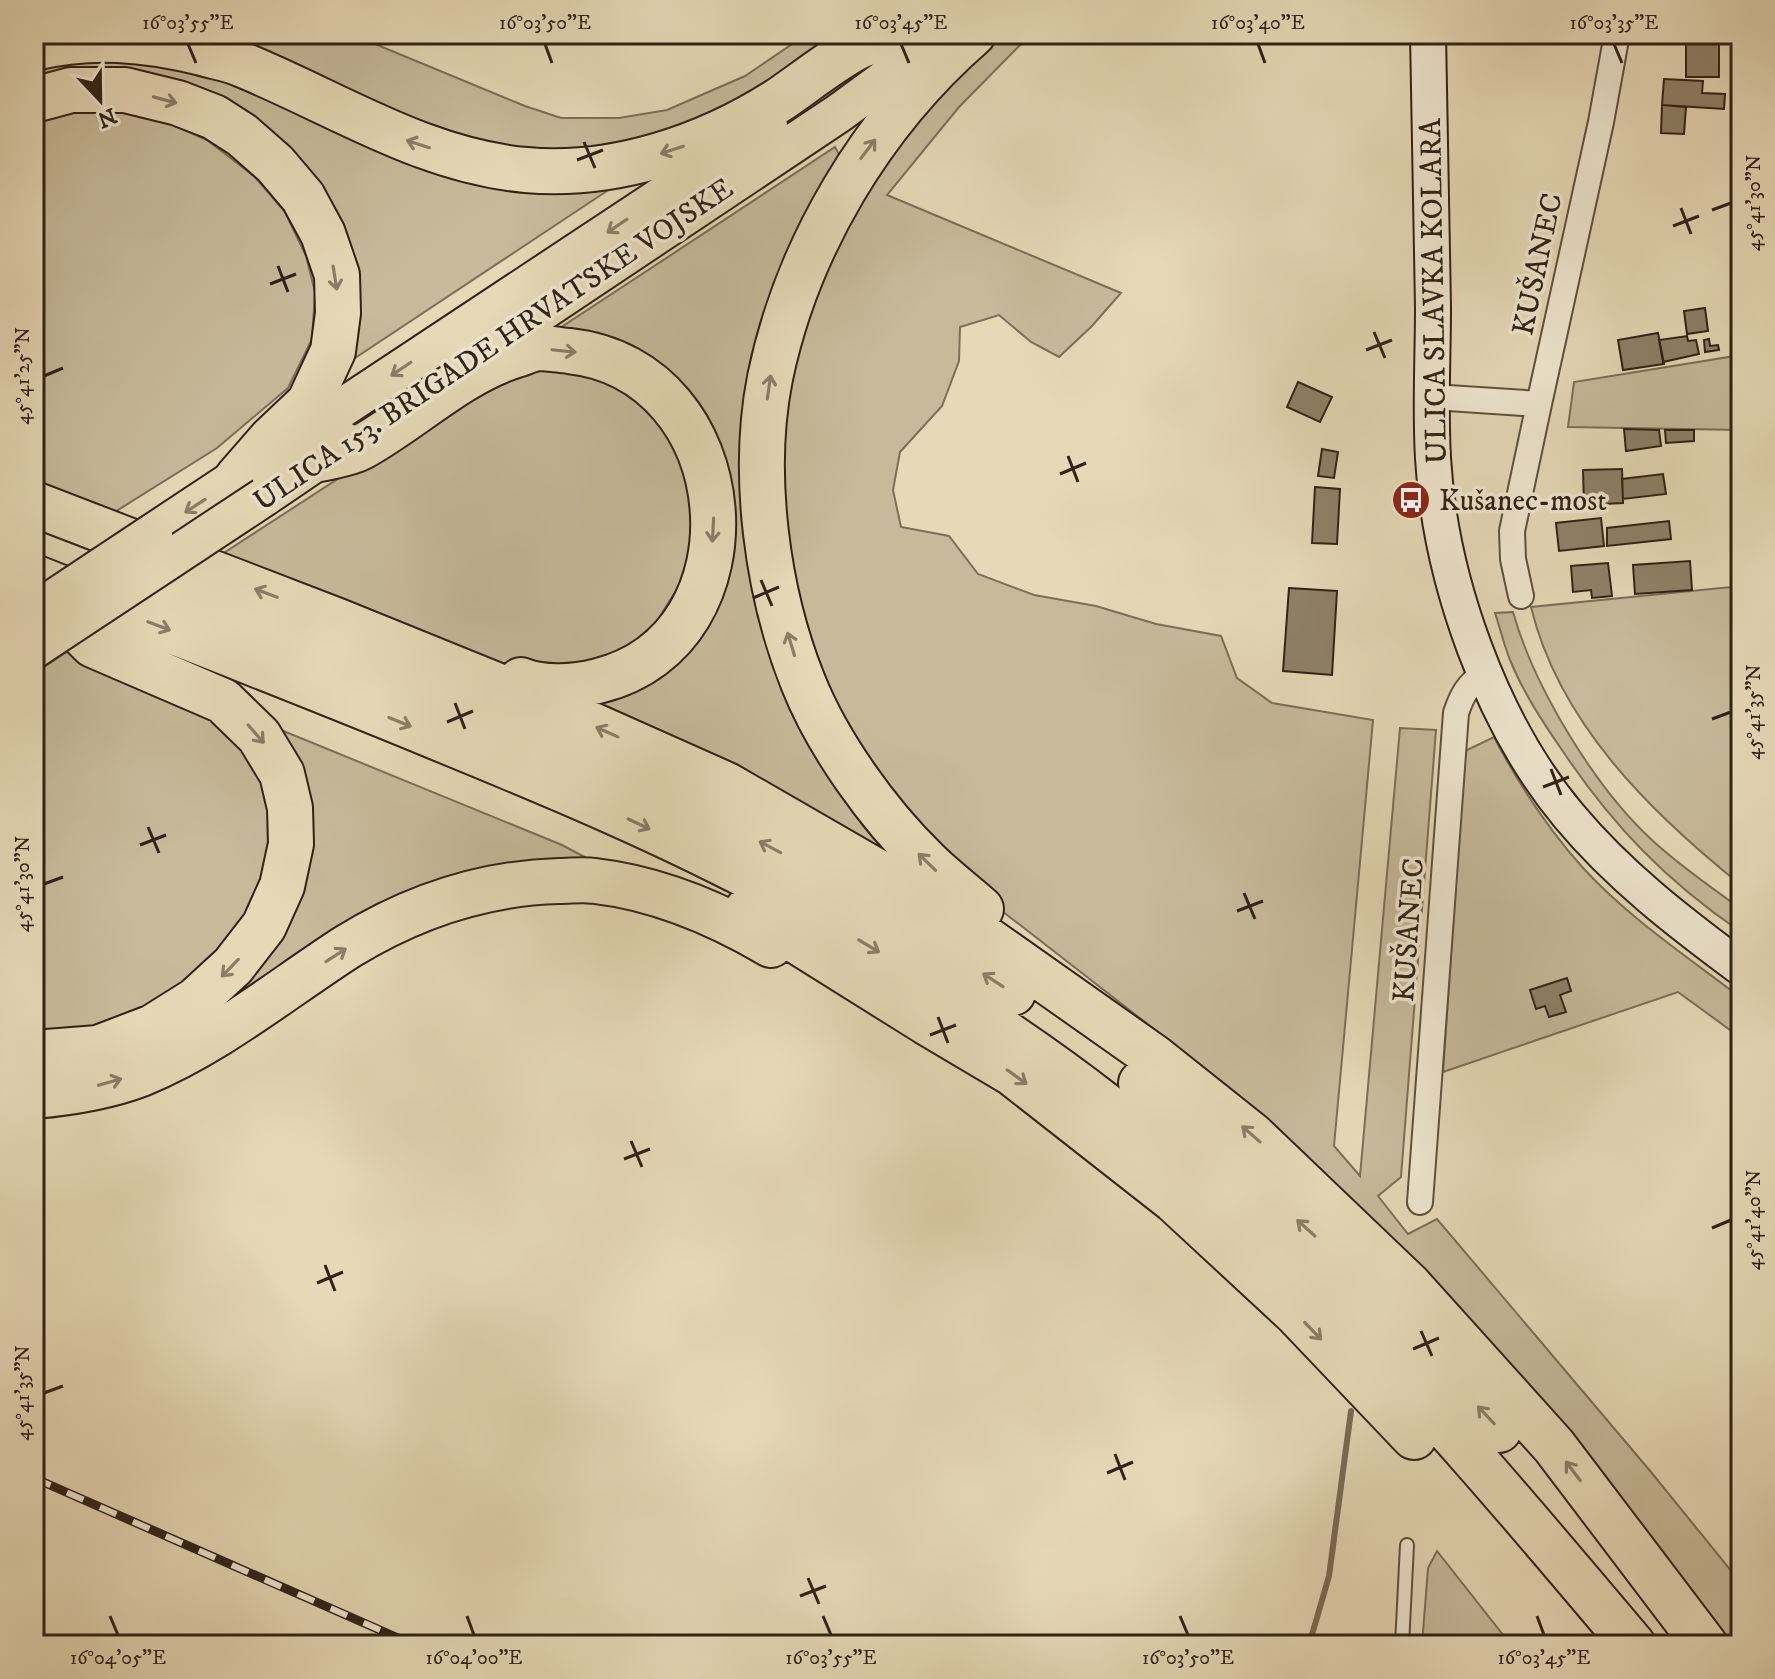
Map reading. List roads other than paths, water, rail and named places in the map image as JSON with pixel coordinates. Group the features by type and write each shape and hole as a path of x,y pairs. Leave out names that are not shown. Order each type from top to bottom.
{"highway":[{"path":"973,34 940,62 862,157 831,212 794,295 770,380 762,482 767,540 785,625 803,684 857,779 886,818 927,863 1032,952 1144,1034 1154,1057"},
{"path":"34,48 63,41 118,38 175,46 240,63 403,139 473,162 526,170 584,171 634,162 678,149 775,103 863,45 892,36"},
{"path":"34,100 71,90 125,90 178,103 214,117 242,135 275,164 303,197 323,234 337,275 338,313 333,351 309,403 271,439 250,487"},
{"path":"320,459 358,449 491,363 537,348 592,354 625,365 663,392 688,424 707,467 714,505 712,545 704,581 686,621 652,656 619,676 579,686 527,683 363,620 338,621"},
{"path":"34,504 338,621 570,715 727,785 954,916 1154,1057 1252,1135 1409,1285 1554,1446 1705,1645"},
{"path":"34,536 564,746 820,873 934,941 1062,1025 1135,1078 1319,1239 1527,1460 1682,1645"},
{"path":"34,577 303,682 551,784 699,852 779,892 930,984 1040,1057 1192,1176 1317,1289 1504,1495 1624,1635"},
{"path":"47,615 539,811 699,884 769,921 1012,1073 1174,1200 1296,1313 1583,1612 1624,1635"},
{"path":"34,1053 98,1048 153,1027 196,1000 233,966 264,926 282,886 291,844 290,808 282,774 259,736 223,701 93,645 47,615"},
{"path":"34,1096 76,1092 139,1074 187,1052 233,1025 350,946 400,918 450,897 502,885 594,880 657,895 735,924 865,999 901,1016 926,1022"}],"main road":[{"name":"ULICA 153. BRIGADE HRVATSKE VOJSKE","path":"47,615 250,487 320,459 826,122 947,34"},
{"name":"ULICA SLAVKA KOLARA","path":"1428,34 1433,460 1448,558 1459,602 1484,674 1529,759 1567,814 1610,861 1657,905 1741,968"},
{"name":"ULICA 153. BRIGADE HRVATSKE VOJSKE","path":"34,649 250,487 817,93 892,36"}],"street":[{"name":"KUŠANEC","path":"1521,596 1513,559 1512,531 1601,122 1617,34"},
{"path":"1433,397 1539,404"},
{"name":"KUŠANEC","path":"1420,1202 1456,713 1462,695 1472,681 1484,674"}],"lane":[{"path":"1402,1645 1407,1545"}],"waterway":[{"path":"1309,1645 1329,1576 1351,1411"}],"railway":[{"path":"34,1478 414,1645"}],"place":[{"name":"Kušanec-most","path":"1411,500"}]}
